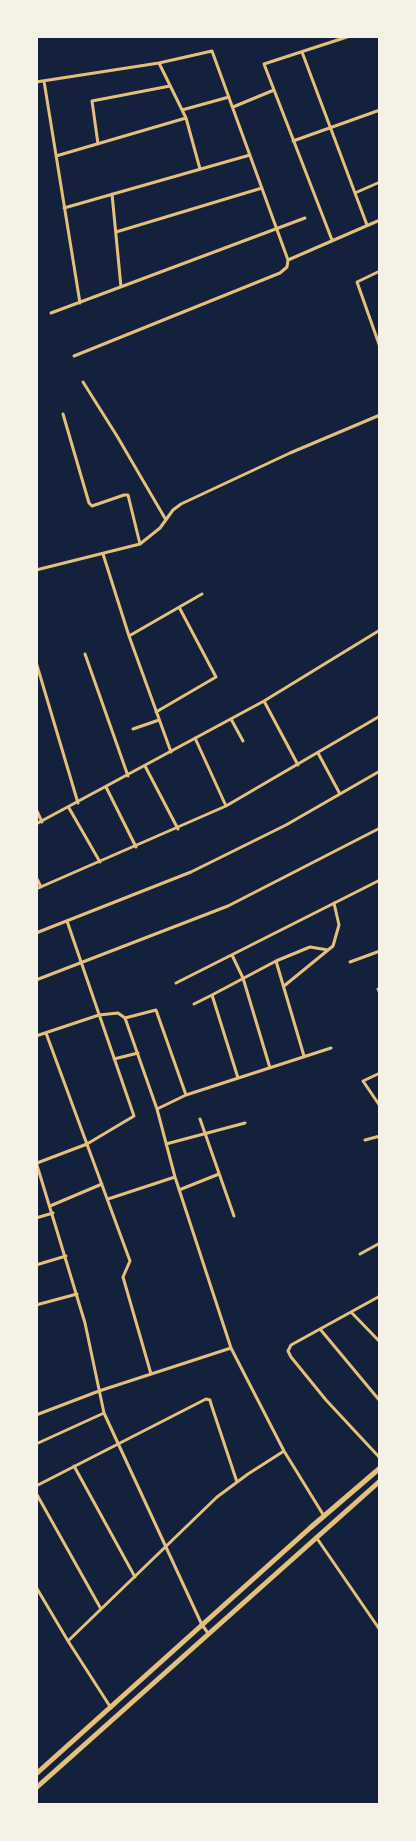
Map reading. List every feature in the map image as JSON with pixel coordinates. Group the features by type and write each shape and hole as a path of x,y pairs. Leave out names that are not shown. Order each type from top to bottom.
{"main road":[{"path":"36,1774 380,1468"},
{"path":"36,1788 380,1481"}],"street":[{"path":"332,240 264,64 349,36"},
{"path":"36,82 159,63 212,51 288,260 287,268 280,273 74,356"},
{"path":"302,52 367,225"},
{"path":"159,63 186,118 200,169"},
{"path":"44,81 80,302"},
{"path":"98,144 92,101 170,86"},
{"path":"232,107 274,90"},
{"path":"182,110 229,97"},
{"path":"293,140 380,110"},
{"path":"56,156 186,118"},
{"path":"64,208 250,155"},
{"path":"355,193 380,182"},
{"path":"116,232 262,188"},
{"path":"112,194 121,287"},
{"path":"51,313 305,218"},
{"path":"288,260 380,220"},
{"path":"380,271 357,282 380,347"},
{"path":"83,382 166,520"},
{"path":"63,414 89,503 92,506 128,495 140,544"},
{"path":"36,570 140,544 152,536 173,510 181,504 290,453 380,415"},
{"path":"103,554 129,636 170,752"},
{"path":"129,636 202,594"},
{"path":"156,712 216,677 179,607"},
{"path":"36,824 69,808 264,701 380,630"},
{"path":"85,654 128,776"},
{"path":"36,662 78,803"},
{"path":"36,688 43,686"},
{"path":"264,701 298,765"},
{"path":"36,890 178,829 226,806 380,716"},
{"path":"231,719 243,741"},
{"path":"134,729 159,720"},
{"path":"196,738 226,806"},
{"path":"318,753 340,794"},
{"path":"145,766 178,829"},
{"path":"36,933 191,872 286,825 380,771"},
{"path":"106,787 136,847"},
{"path":"69,808 100,862"},
{"path":"36,809 42,822"},
{"path":"36,980 228,906 380,828"},
{"path":"36,878 41,888"},
{"path":"176,983 380,880"},
{"path":"284,986 333,946 339,925 334,903"},
{"path":"67,921 134,1116 87,1144 36,1163 53,1213 85,1323 104,1413 202,1625 208,1633"},
{"path":"194,1004 243,978 310,947 328,950"},
{"path":"350,962 380,951"},
{"path":"232,954 243,978 270,1068"},
{"path":"276,962 304,1056"},
{"path":"212,995 238,1078"},
{"path":"124,1018 156,1010 186,1095"},
{"path":"36,1036 99,1015 118,1013 124,1018 157,1109 179,1190 231,1348 284,1451 324,1516"},
{"path":"46,1033 130,1261 123,1277 151,1374"},
{"path":"157,1109 186,1095 331,1048"},
{"path":"114,1059 138,1053"},
{"path":"380,1072 363,1081 380,1106"},
{"path":"200,1119 234,1216"},
{"path":"166,1144 245,1122"},
{"path":"365,1140 380,1136"},
{"path":"179,1190 219,1174"},
{"path":"108,1199 175,1177"},
{"path":"50,1206 102,1184"},
{"path":"36,1218 53,1213"},
{"path":"360,1254 380,1243"},
{"path":"36,1265 66,1256"},
{"path":"36,1305 77,1294"},
{"path":"380,1296 291,1345 288,1351 290,1357 326,1400 380,1458"},
{"path":"352,1312 380,1342"},
{"path":"320,1329 380,1401"},
{"path":"36,1415 98,1391 231,1348"},
{"path":"36,1486 206,1399 210,1400 237,1482"},
{"path":"36,1444 104,1413"},
{"path":"68,1641 217,1497 284,1451"},
{"path":"74,1466 135,1577"},
{"path":"36,1493 101,1609"},
{"path":"316,1537 380,1630"},
{"path":"36,1587 110,1708"}]}
